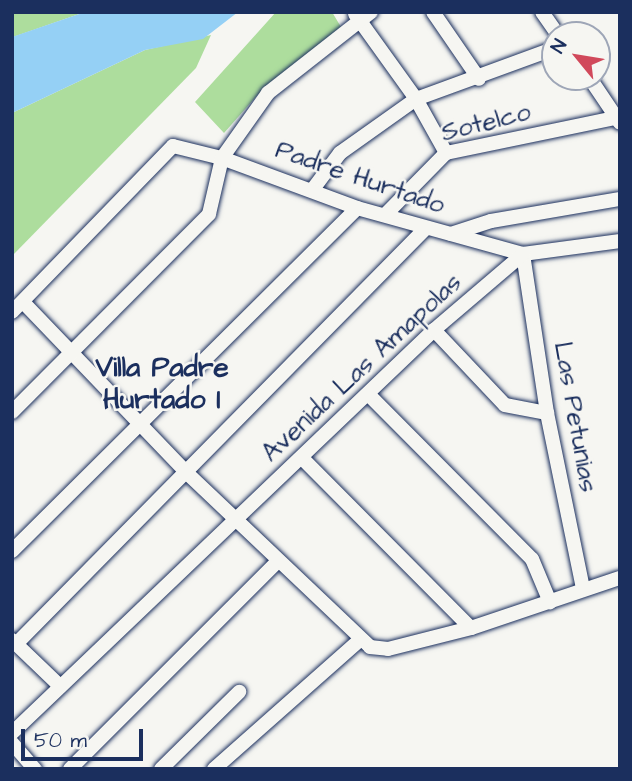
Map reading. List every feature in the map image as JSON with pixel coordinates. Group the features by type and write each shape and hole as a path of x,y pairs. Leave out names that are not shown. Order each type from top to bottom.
{"street":[{"path":"433,12 479,79"},
{"path":"12,412 209,214 222,158 274,86 362,15 416,99 446,153"},
{"path":"313,189 340,153 416,99 479,79 541,54"},
{"path":"599,91 620,123"},
{"name":"Sotelco","path":"386,214 446,153 619,118"},
{"name":"Padre Hurtado","path":"17,307 173,146 183,145 222,158 313,189 357,208 523,254"},
{"path":"449,234 491,221 620,199"},
{"path":"12,551 357,208"},
{"path":"59,685 17,640 188,474 426,228"},
{"path":"523,254 620,241"},
{"name":"Avenida Las Amapolas","path":"12,733 59,685 303,459 434,330 523,254"},
{"name":"Las Petunias","path":"523,254 547,414 583,589"},
{"path":"17,307 72,354 188,474 360,640 378,649 471,628 620,578"},
{"path":"434,330 505,405 547,414"},
{"path":"369,395 532,559 550,602"},
{"path":"303,459 471,628"},
{"path":"70,769 278,561"},
{"path":"214,769 360,640"},
{"path":"161,769 239,692"},
{"path":"12,743 35,769"}],"green space":[{"path":"12,12 85,12 13,37"},
{"path":"276,12 332,12 341,27 262,90 224,133 195,102"},
{"path":"211,35 196,68 12,256 12,113 145,50"}],"water":[{"path":"85,12 238,12 203,39 145,50 12,113 12,37"}],"district":[{"name":"Villa Padre Hurtado I","path":"162,384"}]}
